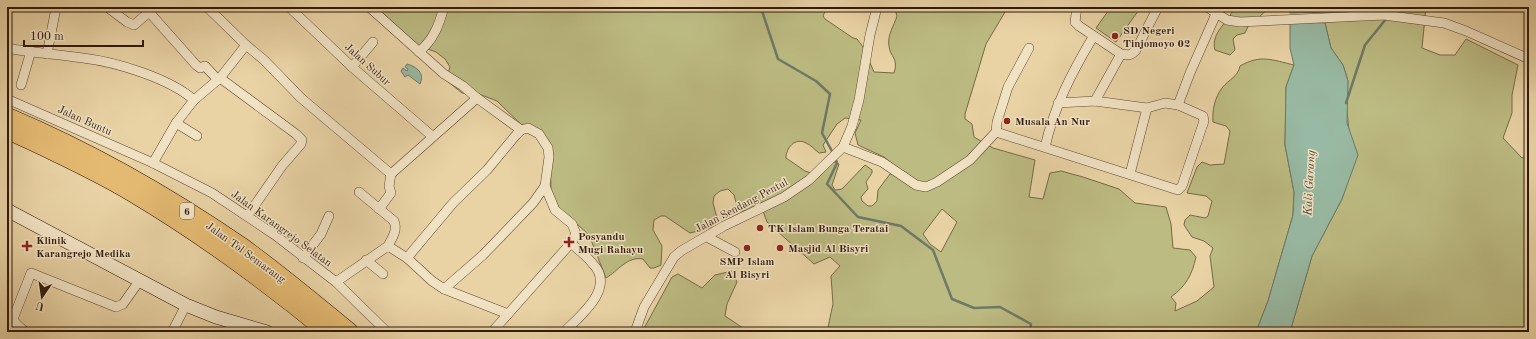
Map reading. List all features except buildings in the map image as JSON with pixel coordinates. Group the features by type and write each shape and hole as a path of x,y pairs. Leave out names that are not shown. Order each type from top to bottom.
{"highway":[{"name":"Jalan Tol Semarang","path":"7,116 57,139 138,181 202,220 285,279 350,332"},
{"name":"Jalan Tol Semarang","path":"7,130 84,167 131,192 236,260 276,290 327,332"}],"main road":[{"path":"7,210 186,305 216,317 267,332"}],"street":[{"path":"107,7 133,24 136,24 152,10 200,68 205,66 219,79 279,121 302,140 302,144 282,166 248,215"},
{"path":"208,7 246,45 264,60 301,98 390,174"},
{"name":"Jalan Subur","path":"289,7 352,67 432,136"},
{"path":"370,7 444,74 463,86 521,130"},
{"path":"419,52 430,42 435,34 444,7"},
{"name":"Jalan Sendang Pentul","path":"635,332 644,307 668,264 681,251 735,221 784,197 809,180 840,150 852,126 860,100 870,35 877,7"},
{"path":"1077,7 1075,19 1077,24 1093,37 1121,54 1128,56 1133,54 1136,50 1158,7"},
{"path":"1207,7 1227,20 1240,22 1389,16 1444,23 1466,31 1529,59"},
{"path":"47,54 55,13"},
{"path":"1178,105 1190,73 1216,14"},
{"path":"1045,147 1058,103 1074,68 1093,37"},
{"path":"352,67 373,42"},
{"path":"153,163 176,123 194,100 219,79 246,45"},
{"path":"7,48 90,59 138,72 174,85 194,100"},
{"path":"840,150 874,158 916,185 926,187 960,169 981,151 996,132 997,122 1008,87 1029,48"},
{"path":"21,85 31,51"},
{"path":"1095,101 1121,54"},
{"path":"379,209 391,193 389,186 390,174 477,98"},
{"name":"Jalan Buntu","path":"7,99 153,163"},
{"path":"996,132 1130,174 1175,190 1181,188 1204,121 1203,116 1199,113 1178,105 1165,103 1147,108 1095,101 1058,103"},
{"path":"1130,174 1147,108"},
{"path":"176,123 196,136"},
{"path":"407,258 453,203 482,175 521,130 528,128 539,134 548,148 549,157 545,186 533,203 483,255 444,289"},
{"name":"Jalan Karangrejo Selatan","path":"153,163 212,193 248,215 336,282 387,332"},
{"path":"492,332 571,243 576,234 575,228 572,224 555,210 545,186"},
{"path":"336,282 388,246 396,226 394,221 359,192"},
{"path":"303,258 321,234 329,216"},
{"path":"706,238 735,252"},
{"path":"564,332 597,296 601,287 595,265 571,243"},
{"path":"388,246 407,258 432,281 444,289 508,314"},
{"path":"366,260 383,274"},
{"path":"26,332 13,323 31,272 116,307 123,304 140,280"},
{"path":"172,332 186,305"}],"shaded area":[{"path":"373,7 827,7 823,16 825,19 853,38 857,39 863,47 874,72 894,73 895,61 890,50 889,42 890,34 897,16 895,9 896,7 1008,7 986,44 965,114 965,119 972,124 974,137 993,148 1035,160 1029,197 1043,199 1050,173 1061,171 1119,189 1135,203 1166,207 1171,224 1173,248 1190,250 1196,257 1188,280 1181,289 1171,297 1176,303 1175,311 1197,301 1214,287 1210,256 1213,248 1204,241 1192,237 1184,225 1185,220 1190,215 1205,218 1208,216 1212,201 1206,196 1187,193 1197,167 1202,162 1210,165 1224,164 1230,131 1226,126 1213,122 1214,104 1220,92 1237,73 1240,66 1254,60 1267,59 1294,65 1286,87 1285,145 1294,192 1293,215 1268,301 1256,332 827,332 833,304 831,276 840,266 830,257 814,264 767,222 763,211 741,211 738,209 734,195 728,189 720,191 714,196 713,203 718,222 710,228 690,233 665,216 661,216 654,220 653,230 662,246 661,265 650,268 643,259 632,260 627,262 606,278 589,235 578,225 564,217 551,192 550,146 531,134 497,101 479,94 462,93 446,80 450,67 445,59 436,52 412,43","holes":["845,118 861,120 855,133 858,145 884,157 895,166 894,174 890,174 878,190 877,201 872,206 868,206 862,201 861,197 868,189 866,182 872,173 872,170 865,165 842,189 835,190 832,185 839,164 832,161 820,176 805,171 786,158 789,147 798,141 808,144 819,153 826,152 823,145 837,124","942,209 957,222 941,252 930,244 923,234"]},
{"path":"1111,7 1141,7 1116,42 1096,28"},
{"path":"1234,7 1270,7 1258,18 1252,18 1245,33 1237,35 1233,39 1235,50 1230,55 1215,50 1214,44 1218,32 1229,18"},
{"path":"1333,7 1426,7 1422,48 1440,55 1455,55 1466,39 1518,65 1512,95 1512,113 1503,138 1522,158 1529,153 1529,332 1290,332 1312,256 1342,199 1346,187 1349,131 1346,101 1348,81 1343,65 1331,48 1325,23 1329,21"},
{"path":"732,271 737,282 727,304 725,316 749,332 642,332 672,277 678,274 702,288 715,275"}],"water":[{"path":"1288,7 1333,7 1331,12 1290,13"},
{"name":"Kali Garang","path":"1290,21 1325,23 1331,48 1343,65 1348,81 1347,123 1358,155 1342,199 1312,256 1290,332 1256,332 1268,301 1293,215 1294,192 1285,145 1286,87 1294,65 1290,48"},
{"path":"407,64 417,69 421,74 420,84 408,75 405,77 401,71 403,68 407,71 408,69 405,67"}],"waterway":[{"path":"764,7 762,11 778,59 816,81 830,94 822,133 833,153"},
{"path":"1346,103 1365,45 1386,19 1390,7"},
{"path":"835,158 837,163 827,184 858,217 901,226 933,250 952,299 974,308 1000,307 1031,324 1030,332"}],"place":[{"name":"SD Negeri Tinjomoyo 02","path":"1115,36"},
{"name":"Musala An Nur","path":"1007,121"},
{"name":"TK Islam Bunga Teratai","path":"760,228"},
{"name":"Posyandu Mugi Rahayu","path":"569,242"},
{"name":"Klinik Karangrejo Medika","path":"27,246"},
{"name":"SMP Islam Al Bisyri","path":"747,248"},
{"name":"Masjid Al Bisyri","path":"780,248"}]}
